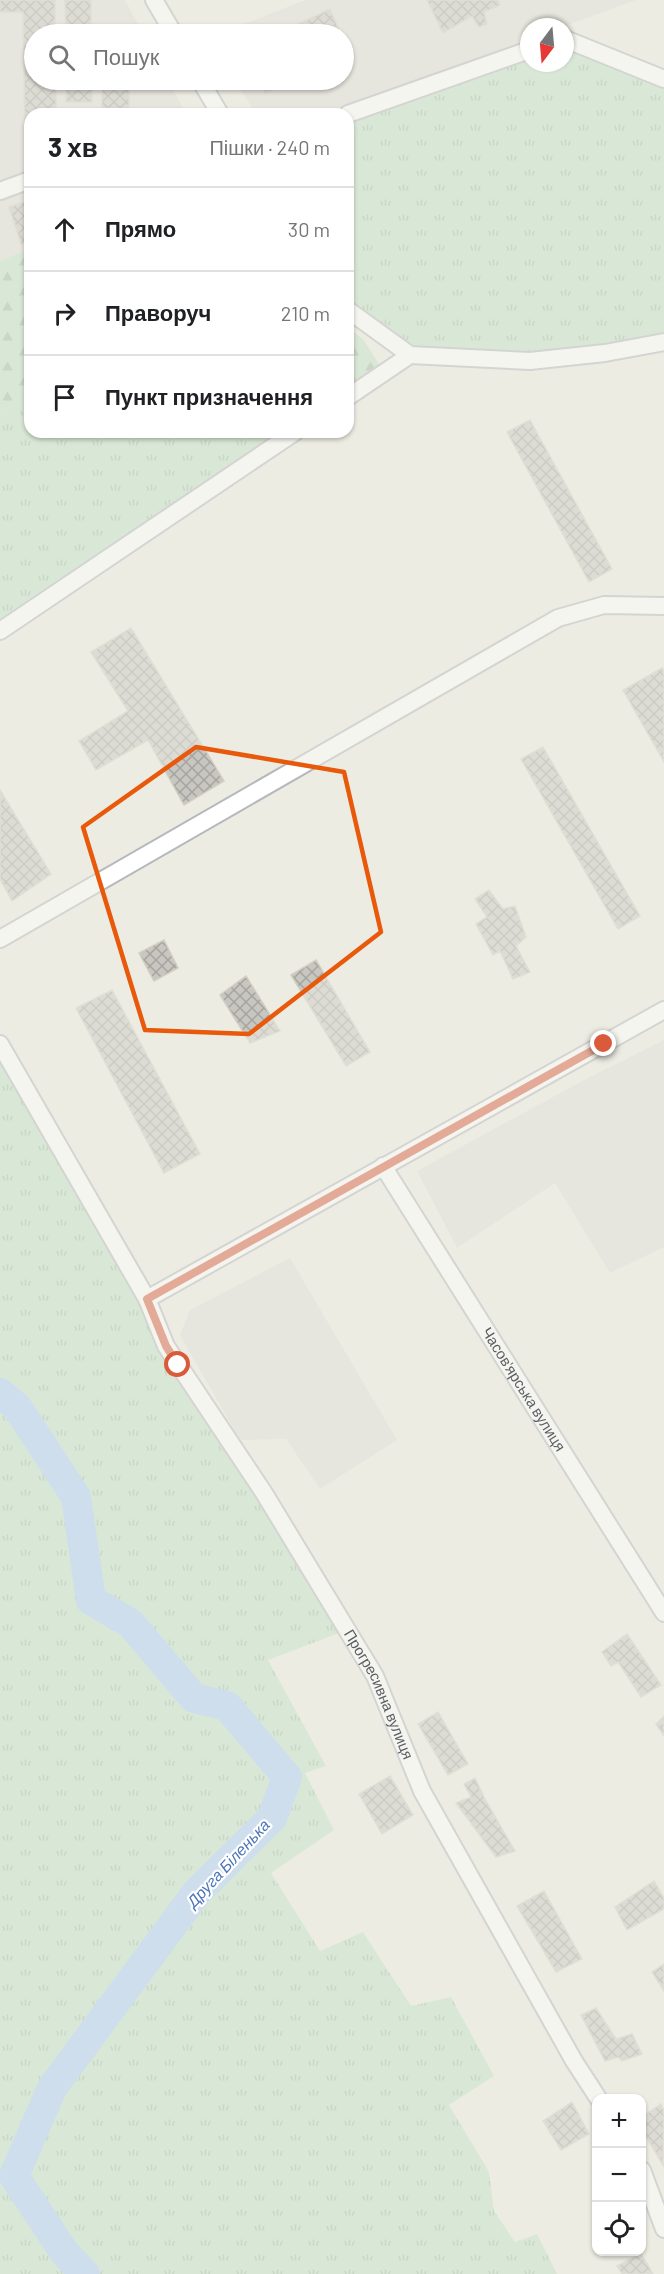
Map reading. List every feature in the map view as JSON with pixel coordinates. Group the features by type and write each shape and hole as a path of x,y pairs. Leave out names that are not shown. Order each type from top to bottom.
{"street":[{"path":"154,0 168,24"},
{"path":"574,43 664,80"},
{"path":"354,112 520,53"},
{"path":"206,90 216,108"},
{"path":"0,191 24,182"},
{"path":"354,314 410,356 530,361 605,353 664,342"},
{"path":"354,393 410,356"},
{"path":"0,631 286,438"},
{"path":"0,939 558,618 604,606 664,606"},
{"path":"147,1299 664,1010"},
{"name":"Прогресивна вулиця","path":"0,1044 147,1299 166,1346 264,1493 375,1676 422,1791 574,2061 595,2094"},
{"name":"Часов'ярська вулиця","path":"383,1166 664,1613"},
{"path":"646,2181 664,2229"}],"highlighted area":[{"path":"196,747 344,772 381,932 249,1034 145,1030 83,827"}],"shaded area":[{"path":"0,0 125,0 138,24 24,24 24,90 173,90 183,108 24,108 24,251 0,261"},
{"path":"305,0 636,0 574,23 574,18 520,18 520,42 342,108 252,108 241,90 354,90 354,24 244,24"},
{"path":"664,1040 664,1247 610,1273 555,1183 457,1248 417,1171 586,1079"},
{"path":"290,1258 397,1440 320,1489 286,1439 240,1440 180,1335 190,1310"}],"green space":[{"path":"574,43 664,79 664,342 605,353 410,355 354,314 354,112 520,53 520,72 574,72"},
{"path":"24,251 24,397 15,399 0,417 0,261"},
{"path":"354,332 363,339 381,367 354,385"},
{"path":"24,397 24,438 282,438 0,629 0,417 15,399"},
{"path":"0,1044 147,1299 347,1630 268,1660 326,1766 305,1773 334,1830 271,1873 320,1951 363,1932 411,2006 451,1997 494,2076 449,2105 489,2172 494,2211 515,2242 537,2234 557,2274 0,2274"}],"building":[{"path":"0,0 55,0 55,24 24,24 24,72 23,12 0,12"},
{"path":"65,0 91,0 91,24 66,24"},
{"path":"427,0 498,0 500,5 484,12 487,24 479,27 472,16 443,33"},
{"path":"330,9 337,24 298,24"},
{"path":"24,90 56,90 56,108 25,108"},
{"path":"66,90 92,90 92,102 66,102"},
{"path":"102,90 129,90 129,108 102,108"},
{"path":"24,202 24,243 21,244 9,207"},
{"path":"530,420 612,569 589,582 507,432"},
{"path":"131,628 224,781 184,805 148,740 96,770 79,741 128,711 91,652"},
{"path":"662,668 664,671 664,762 623,690"},
{"path":"543,747 640,916 618,929 521,759"},
{"path":"0,790 51,874 12,901 0,879"},
{"path":"489,890 503,909 515,906 526,937 516,946 530,972 513,979 500,951 493,955 476,924 487,917 475,899"},
{"path":"164,940 178,968 154,981 139,953"},
{"path":"316,960 370,1052 346,1066 291,975"},
{"path":"246,976 280,1031 250,1043 220,995"},
{"path":"112,990 200,1154 164,1173 76,1008"},
{"path":"627,1634 661,1685 641,1697 618,1662 611,1666 602,1652"},
{"path":"438,1712 468,1764 448,1775 418,1724"},
{"path":"664,1716 664,1736 656,1724"},
{"path":"390,1776 413,1815 382,1834 359,1794"},
{"path":"475,1778 515,1851 496,1857 456,1803 471,1797 464,1784"},
{"path":"654,1881 664,1898 664,1909 627,1930 615,1907"},
{"path":"544,1891 582,1959 556,1972 517,1906"},
{"path":"664,1964 664,1991 652,1972"},
{"path":"596,2008 616,2039 632,2034 642,2054 622,2061 618,2057 605,2061 581,2015"},
{"path":"572,2102 589,2134 561,2150 543,2121"},
{"path":"661,2104 664,2111 663,2165 646,2137 646,2114"},
{"path":"635,2256 643,2256 653,2274 622,2274 617,2266"}],"waterway":[{"name":"Друга Біленька","path":"0,1393 17,1407 76,1497 91,1600 130,1623 194,1698 227,1706 287,1777 272,1818 197,1892 52,2088 14,2176 64,2252 85,2274"}],"route":[{"path":"178,1365 166,1346 147,1299 604,1044"}]}
